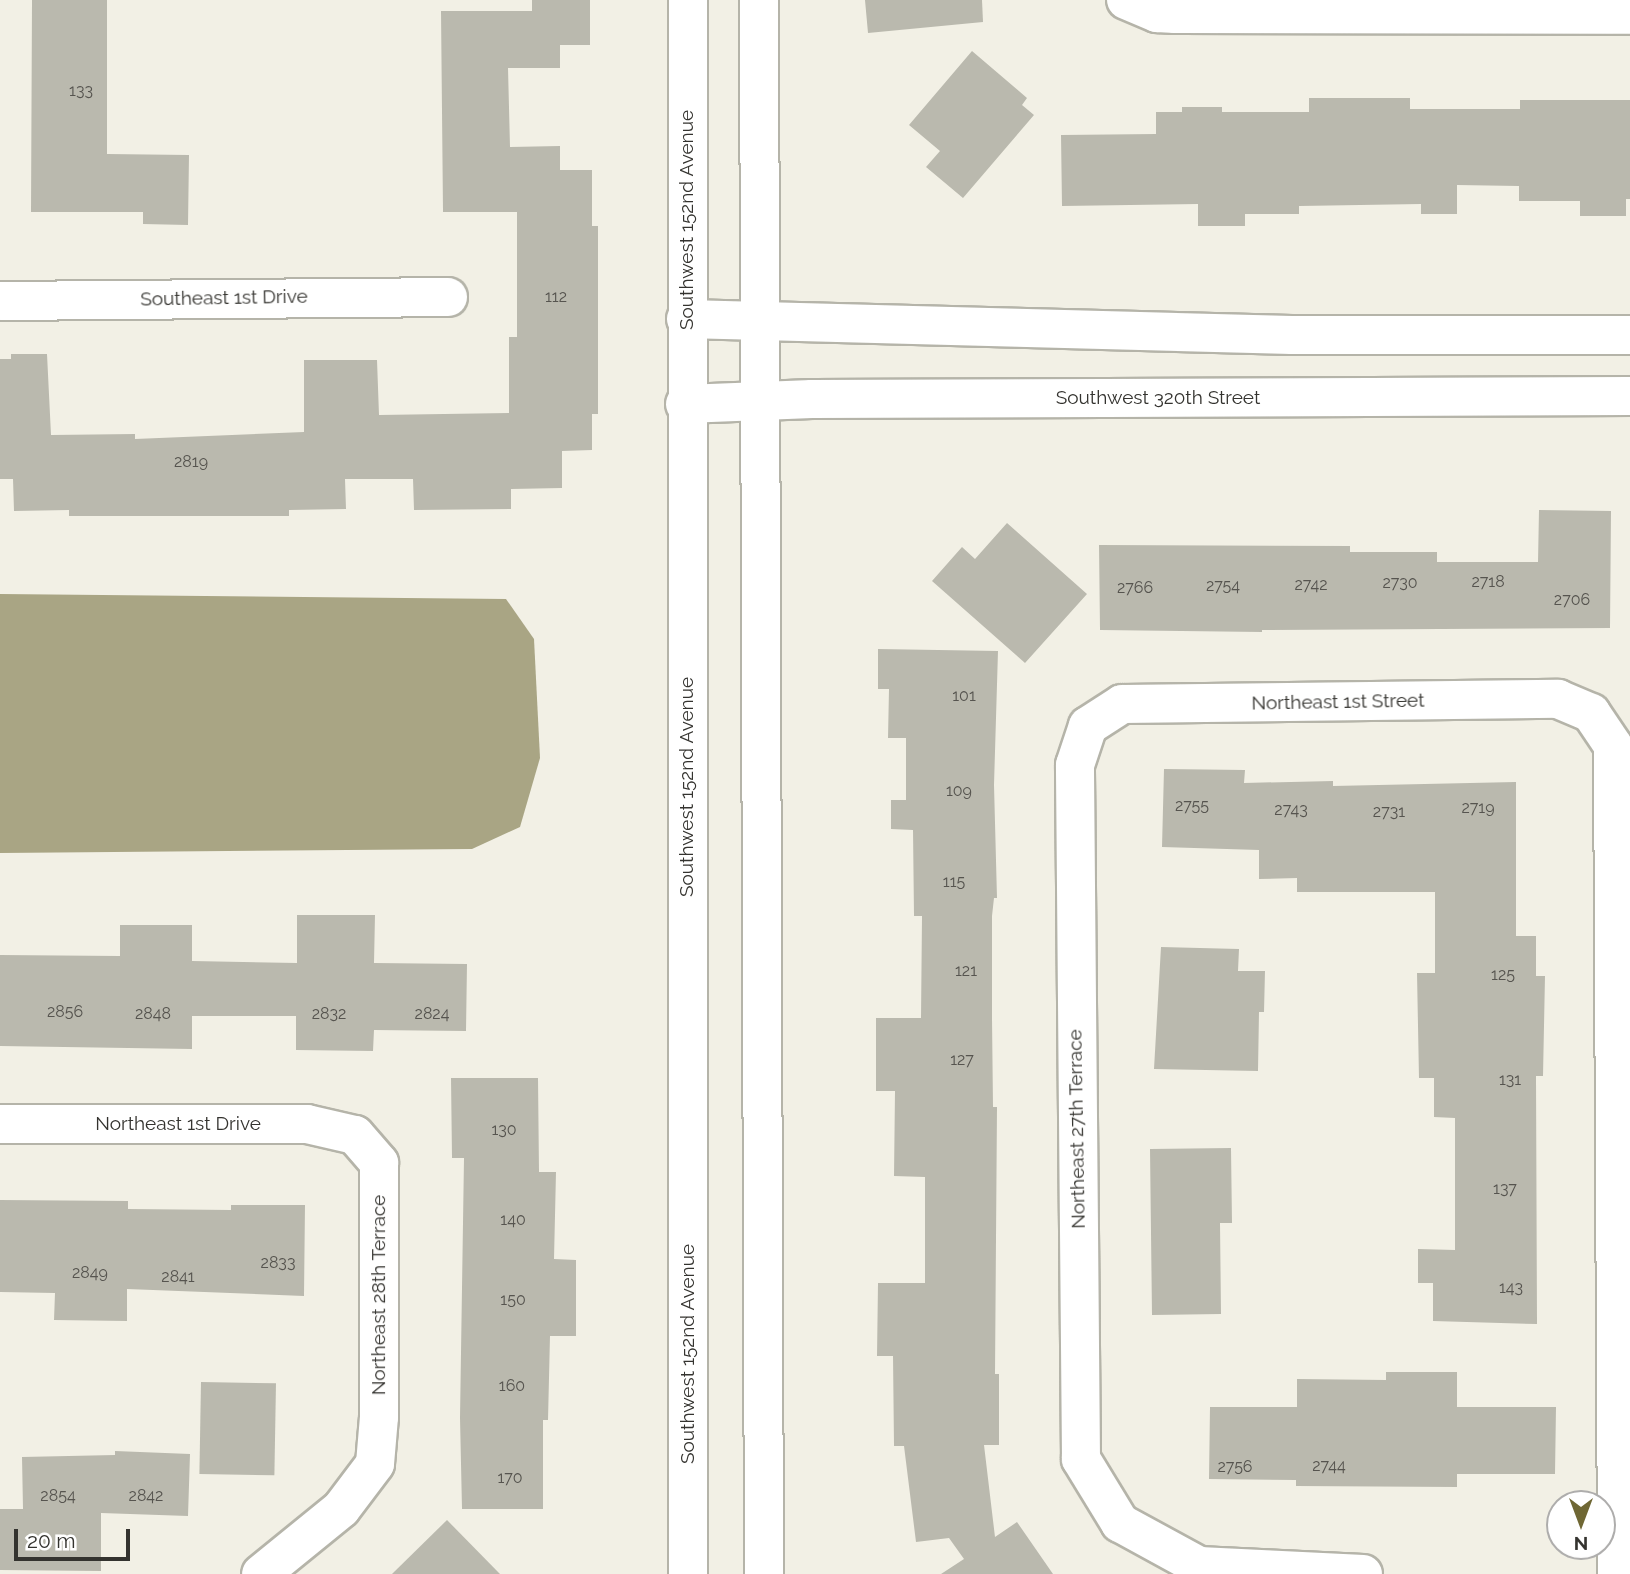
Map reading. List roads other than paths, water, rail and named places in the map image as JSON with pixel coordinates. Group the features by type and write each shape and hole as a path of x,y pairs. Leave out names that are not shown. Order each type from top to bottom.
{"street":[{"name":"Southwest 152nd Avenue","path":"688,0 685,404 688,1574"},
{"path":"759,0 764,1574"},
{"path":"1126,0 1149,10 1175,14 1353,7 1630,15"},
{"name":"Southeast 1st Drive","path":"0,301 448,297"},
{"path":"686,319 1292,335 1630,335"},
{"name":"Southwest 320th Street","path":"685,404 761,400 1630,396"},
{"name":"Northeast 1st Street","path":"1088,726 1122,704 1558,699 1591,713 1613,746 1618,1574"},
{"name":"Northeast 27th Terrace","path":"1088,726 1075,765 1074,825 1081,1459 1120,1523 1199,1566 1363,1574"},
{"name":"Northeast 1st Drive","path":"0,1124 307,1124 355,1135"},
{"name":"Northeast 28th Terrace","path":"261,1574 341,1509 375,1464 379,1417 379,1163 355,1135"}]}
